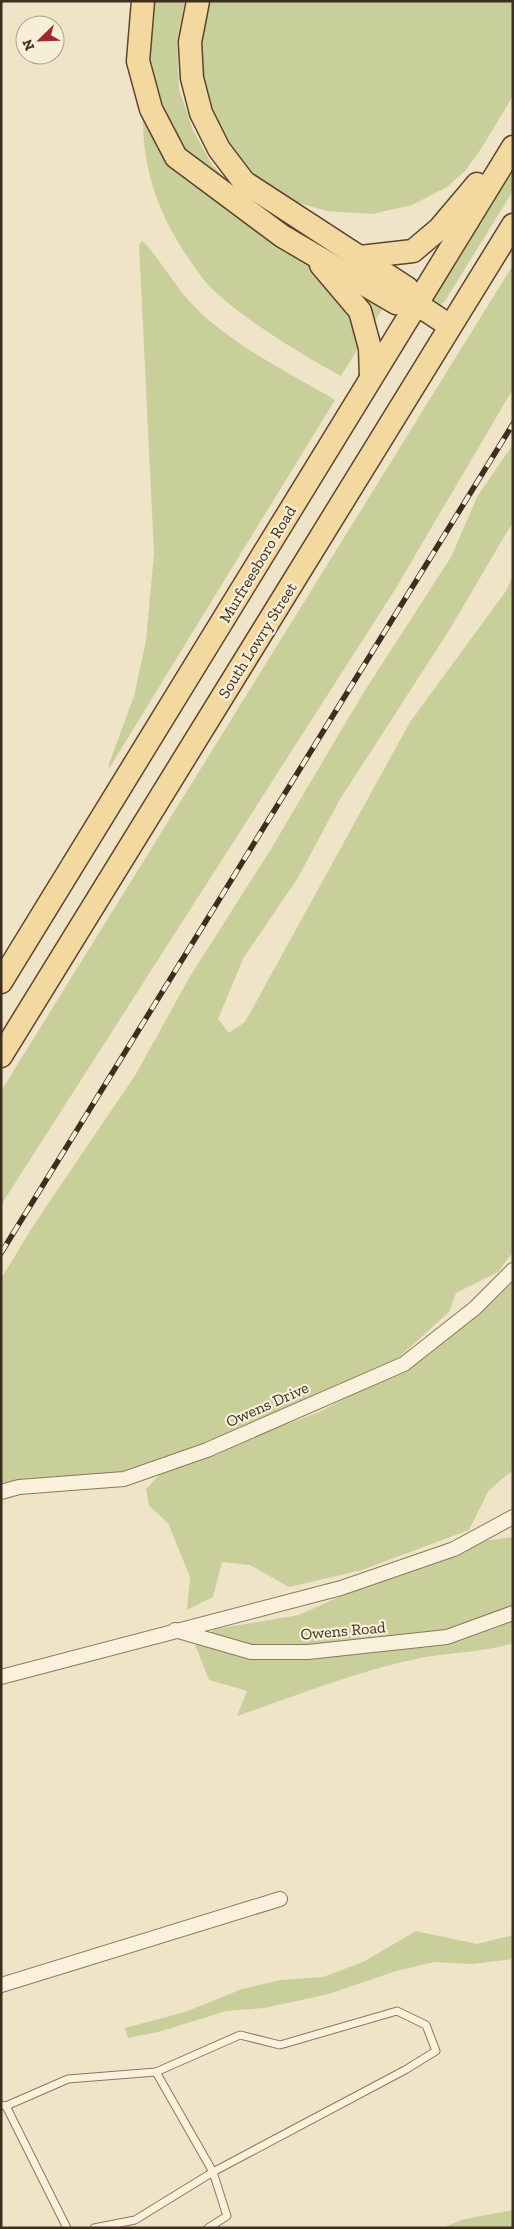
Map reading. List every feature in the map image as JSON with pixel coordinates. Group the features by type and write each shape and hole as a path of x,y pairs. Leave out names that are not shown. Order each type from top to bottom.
{"main road":[{"path":"143,1 138,61 151,109 176,158 282,236 396,303 412,300"},
{"path":"198,1 190,42 192,78 201,113 219,149 244,182 407,288 412,300 450,326"},
{"path":"360,257 413,252 439,229 513,134"},
{"name":"Murfreesboro Road","path":"1,982 371,377 412,300 513,147"},
{"name":"South Lowry Street","path":"1,1056 513,225"},
{"path":"311,253 360,311 370,348 371,377"}],"street":[{"name":"Owens Drive","path":"1,1492 19,1487 124,1479 207,1450 404,1364 474,1308 513,1270"},
{"path":"1,1677 174,1630 341,1588 454,1549 513,1517"},
{"name":"Owens Road","path":"174,1630 251,1652 308,1652 357,1648 448,1636 513,1613"},
{"path":"1,1985 280,1899"}],"lane":[{"path":"67,2228 4,2106 68,2079 156,2072 240,2035 280,2046 397,2011 426,2025 436,2051 405,2070 213,2172 135,2220 94,2228"},
{"path":"156,2072 213,2172 227,2216 208,2228"}],"green space":[{"path":"152,1 185,1 177,40 179,89 193,130 211,163 236,191 264,211 387,285 392,293 341,376 272,335 223,299 202,277 183,250 164,216 151,180 144,142 143,92"},
{"path":"208,1 513,1 513,96 481,149 465,171 447,187 412,205 372,214 327,211 295,202 266,187 238,162 219,136 198,71 201,21"},
{"path":"513,164 513,191 445,301 440,305 436,304 432,297"},
{"path":"142,241 184,295 216,326 255,353 335,400 110,767 108,767 134,696 146,641 154,553 139,245"},
{"path":"513,265 513,389 396,588 1,1205 1,1091"},
{"path":"513,444 513,522 448,632 339,801 298,878 244,957 218,1019 229,1033 245,1022 410,722 506,591 513,575 513,1252 498,1272 456,1293 449,1312 396,1360 185,1451 113,1474 1,1483 1,1279 33,1226 136,1074 189,978 271,849 362,695 451,557 477,497"},
{"path":"513,1278 513,1470 489,1490 469,1530 362,1570 289,1587 250,1565 222,1562 213,1597 187,1610 190,1577 168,1523 149,1506 146,1489 162,1472 319,1412 408,1366 472,1302 503,1287"},
{"path":"513,1537 513,1643 480,1650 426,1657 378,1668 237,1716 247,1691 209,1680 195,1645 215,1629 299,1615 363,1586 489,1540"},
{"path":"416,1931 477,1944 513,1935 513,1959 473,1964 435,1962 396,1971 329,1994 264,2008 226,2011 162,2031 128,2038 125,2028 185,2012 242,1989 280,1980 323,1977 363,1962"},
{"path":"513,2210 513,2228 441,2228 465,2219"}],"railway":[{"path":"1,1253 513,424"}]}
